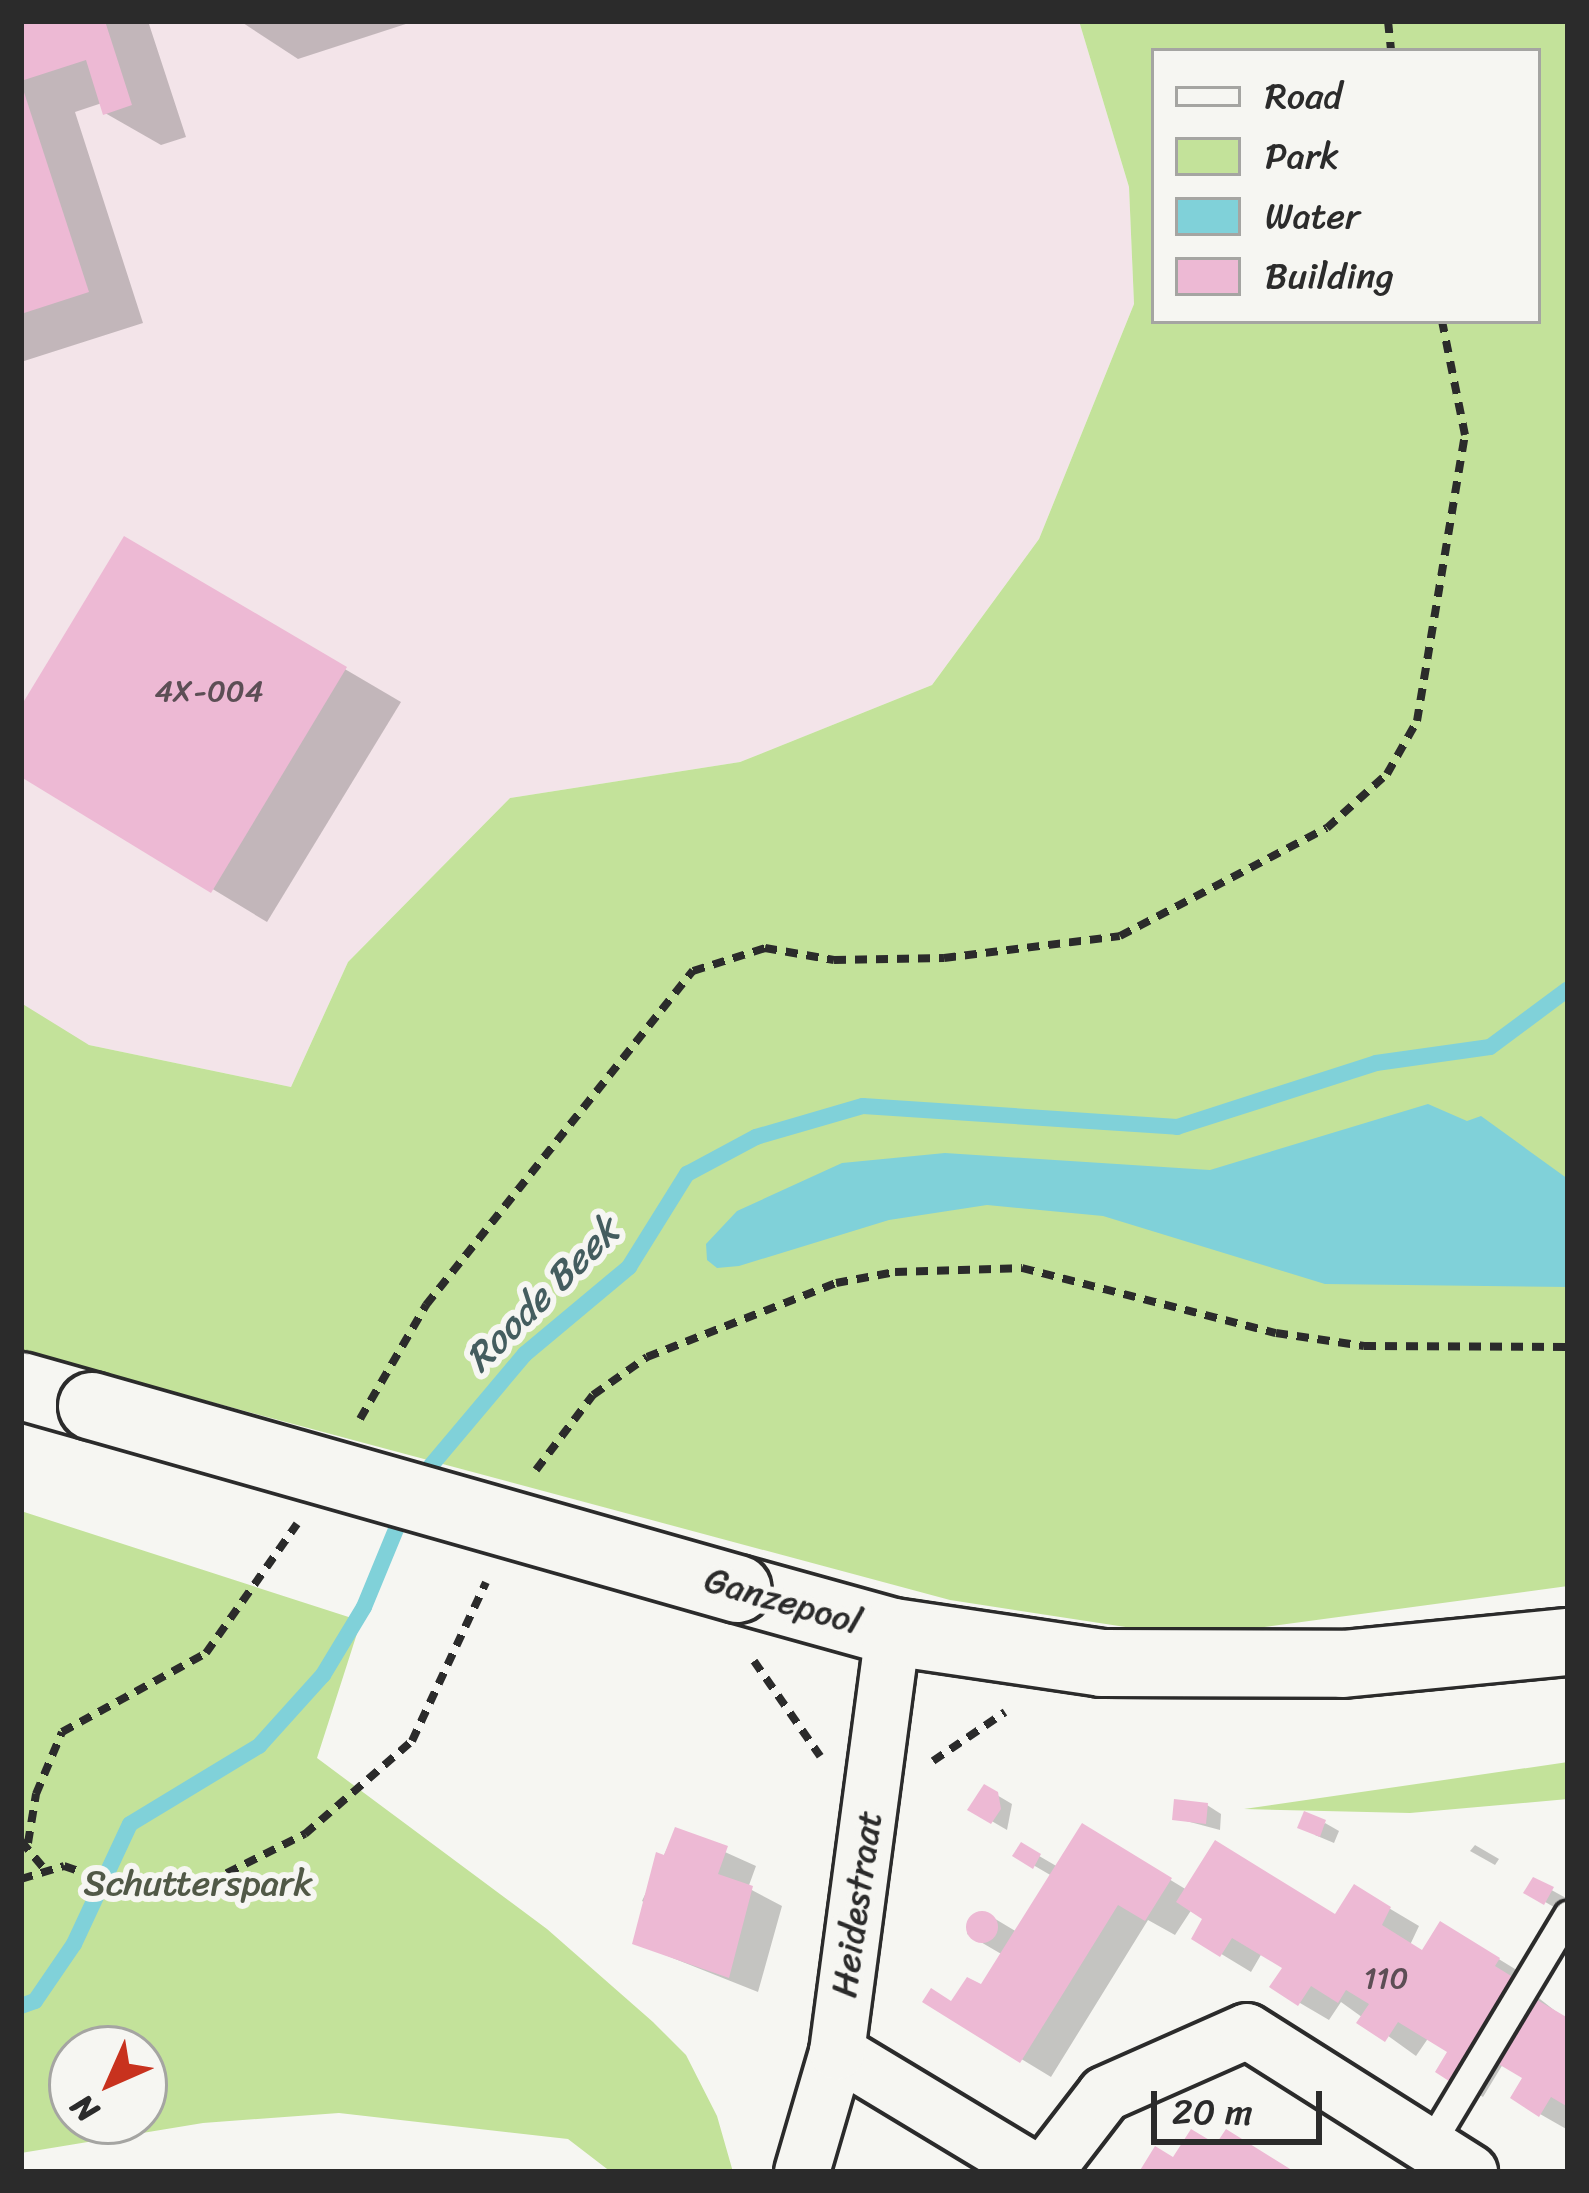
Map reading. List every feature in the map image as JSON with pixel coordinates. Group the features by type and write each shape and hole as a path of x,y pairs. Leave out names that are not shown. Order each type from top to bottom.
{"main road":[{"name":"Ganzepool","path":"21,1386 893,1632 1081,1661 1199,1668 1343,1664 1568,1642"}],"street":[{"name":"Heidestraat","path":"802,2172 837,2053 893,1632"},
{"path":"837,2053 1041,2172 1106,2094 1247,2030 1449,2159"}],"lane":[{"path":"1449,2159 1568,1915"}],"path":[{"path":"357,1426 426,1305 693,971 765,947 834,960 944,958 1120,937 1328,828 1387,774 1418,721 1465,435 1443,324"},
{"path":"525,1491 553,1439 592,1395 646,1357 814,1291 895,1272 1022,1268 1276,1333 1364,1346 1568,1347"},
{"path":"44,1868 25,1842 36,1794 62,1732 206,1653 310,1503"},
{"path":"21,1879 44,1868 80,1872 131,1889 189,1892 261,1861 340,1810 412,1741 493,1566"},
{"path":"739,1655 774,1684 830,1767 874,1771"}],"shaded area":[{"path":"21,21 1079,21 1129,187 1134,304 1039,539 932,685 740,762 510,798 348,962 291,1087 89,1045 21,1019"}],"green space":[{"path":"1079,21 1568,21 1568,1586 1191,1637 950,1600 21,1351 21,1003 89,1045 291,1087 348,962 510,798 740,762 932,685 1039,539 1134,304 1129,187"},
{"name":"Schutterspark","path":"21,1511 361,1621 317,1758 547,1929 653,2022 686,2055 717,2116 733,2172 611,2172 568,2139 339,2113 168,2129 168,2025 48,2025 48,2145 70,2145 21,2153"},
{"path":"1568,1762 1568,1799 1410,1813 1244,1809"}],"water":[{"path":"1428,1104 1467,1121 1481,1116 1568,1179 1568,1287 1325,1284 1103,1216 987,1205 889,1220 739,1266 717,1268 707,1260 706,1244 737,1211 842,1163 945,1153 1210,1170"}],"building":[{"path":"21,21 105,21 132,105 103,115 86,60 21,81"},
{"path":"21,83 89,292 21,314"},
{"path":"124,536 347,667 211,893 21,777 21,706"},
{"path":"984,1784 998,1792 1001,1809 991,1824 967,1810"},
{"path":"1174,1799 1208,1803 1206,1824 1172,1820"},
{"path":"1304,1811 1326,1820 1320,1837 1297,1828"},
{"path":"1082,1823 1172,1878 1145,1921 1118,1905 1020,2063 922,2002 931,1988 951,2001 967,1977 981,1984"},
{"path":"675,1827 728,1846 718,1874 753,1886 729,1978 632,1944 656,1852 664,1855"},
{"path":"1215,1840 1335,1914 1354,1884 1391,1907 1382,1925 1422,1950 1440,1921 1500,1958 1495,1966 1516,1979 1452,2083 1435,2072 1447,2052 1398,2022 1385,2042 1356,2023 1369,2004 1346,1990 1338,2003 1311,1986 1298,2006 1269,1987 1282,1968 1232,1938 1220,1957 1191,1939 1202,1919 1176,1902"},
{"path":"1021,1842 1041,1854 1033,1869 1012,1856"},
{"path":"1533,1877 1554,1887 1544,1905 1523,1893"},
{"path":"982,1911 993,1916 998,1927 993,1938 982,1943 971,1938 966,1927 971,1916"},
{"path":"1534,1998 1568,2018 1568,2107 1551,2097 1539,2117 1510,2098 1522,2078 1495,2062"},
{"path":"1191,2129 1216,2144 1226,2129 1295,2172 1139,2172 1155,2146 1173,2157"}],"waterway":[{"name":"Roode Beek","path":"418,1481 525,1354 629,1267 687,1174 756,1137 863,1106 1177,1127 1376,1063 1490,1047 1568,989"},
{"name":"Roode Beek","path":"21,2006 35,2001 74,1944 130,1824 259,1746 323,1675 364,1607 404,1510"}]}
